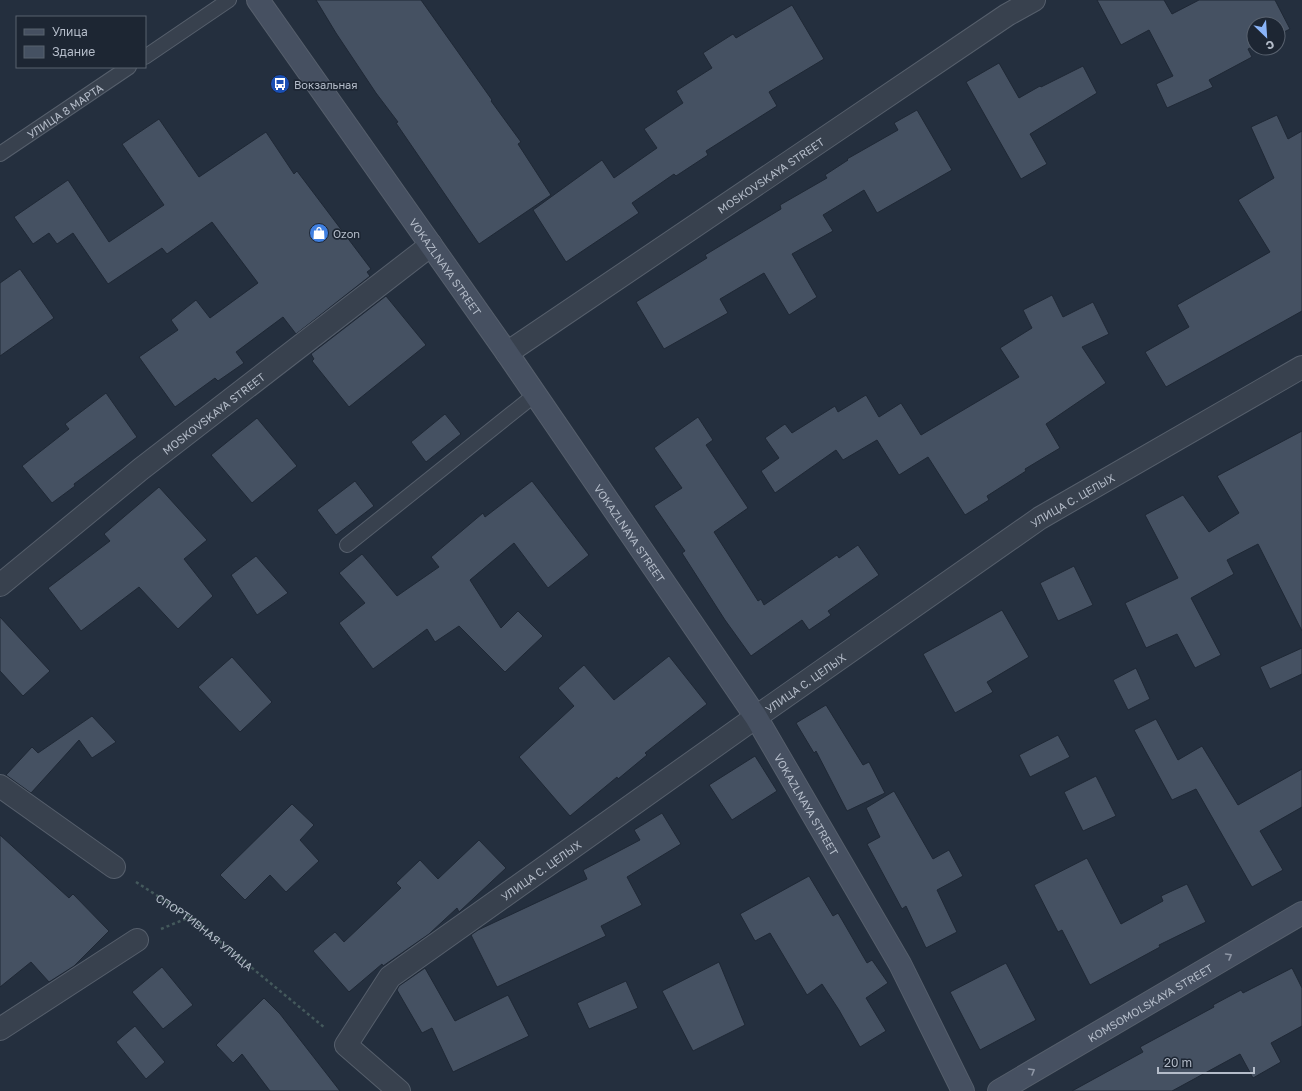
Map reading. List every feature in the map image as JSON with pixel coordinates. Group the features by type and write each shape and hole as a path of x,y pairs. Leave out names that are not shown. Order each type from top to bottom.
{"main road":[{"name":"VOKAZLNAYA STREET","path":"258,0 536,394 756,717 900,964 963,1091"},
{"name":"KOMSOMOLSKAYA STREET","path":"999,1091 1302,913"}],"street":[{"name":"MOSKOVSKAYA STREET","path":"507,353 1000,20 1034,0"},
{"name":"MOSKOVSKAYA STREET","path":"0,585 141,469 431,245"},
{"name":"УЛИЦА С. ЦЕЛЫХ","path":"346,1045 390,977 756,717 1040,518 1302,367"},
{"path":"0,786 114,867"},
{"path":"0,1029 136,940"},
{"path":"346,1045 399,1091"}],"lane":[{"path":"146,56 229,0"},
{"name":"УЛИЦА 8 МАРТА","path":"0,154 129,68"},
{"path":"347,545 536,394"}],"path":[{"name":"СПОРТИВНАЯ УЛИЦА","path":"114,867 190,917 346,1045"}],"building":[{"path":"316,0 421,0 521,142 518,144 551,195 479,244 396,123 398,122 376,93"},
{"path":"1097,0 1164,0 1172,14 1199,0 1275,0 1283,16 1246,16 1246,56 1252,57 1209,80 1213,87 1167,108 1156,84 1173,76 1149,30 1121,45"},
{"path":"792,5 824,59 769,92 777,106 706,151 708,155 676,176 674,174 632,203 639,213 566,262 533,210 602,160 614,178 657,148 644,129 683,103 676,91 712,68 703,53 733,34 736,38"},
{"path":"1286,21 1290,29 1286,31"},
{"path":"999,63 1019,98 1040,86 1041,87 1083,66 1097,93 1030,134 1047,164 1021,179 966,82"},
{"path":"917,110 952,170 877,213 864,190 823,215 833,231 792,254 817,297 789,315 764,273 720,299 728,313 664,349 636,302 707,258 705,255 781,209 780,205 827,178 825,175 848,160 847,159 898,130 894,123"},
{"path":"1277,115 1288,139 1302,131 1302,311 1166,387 1145,352 1189,327 1177,305 1270,252 1238,200 1274,178 1251,127"},
{"path":"159,119 199,177 266,132 294,174 297,171 371,269 367,272 370,276 296,334 283,317 236,352 244,363 218,381 215,378 175,407 139,357 178,330 171,320 196,300 210,318 258,283 212,222 167,254 162,248 108,284 73,233 57,244 49,233 33,244 14,217 68,180 109,242 164,205 122,144"},
{"path":"20,269 54,318 0,356 0,283"},
{"path":"1052,295 1063,317 1093,302 1109,334 1082,347 1106,383 1046,424 1060,448 1025,469 1026,471 987,496 989,500 965,515 928,457 899,475 877,440 843,460 836,450 775,493 761,471 779,458 765,438 785,424 792,433 835,406 838,412 866,395 879,417 901,403 921,435 1019,377 1000,348 1032,328 1023,310"},
{"path":"386,296 426,345 349,407 312,361 314,359 311,354"},
{"path":"106,393 137,437 74,484 75,486 52,503 22,466 69,429 65,424"},
{"path":"445,414 461,434 426,462 411,442"},
{"path":"698,417 713,440 706,445 748,508 714,532 758,601 761,599 764,605 837,555 839,558 858,545 879,575 828,611 831,615 809,630 802,620 751,656 725,620 682,553 685,551 654,506 682,488 654,448"},
{"path":"257,418 297,466 252,503 211,455"},
{"path":"1302,431 1302,631 1258,544 1227,560 1234,574 1191,598 1221,655 1195,668 1177,634 1146,648 1125,603 1178,578 1145,515 1183,495 1209,532 1239,513 1217,476"},
{"path":"355,481 374,506 336,535 317,510"},
{"path":"532,481 589,555 548,588 514,543 470,580 501,628 518,611 543,636 505,672 459,626 435,642 427,629 373,669 339,623 365,603 339,573 362,554 397,596 439,567 431,557 483,513 485,517"},
{"path":"159,487 207,540 184,559 213,596 178,629 139,587 81,631 48,588 110,541 104,534"},
{"path":"256,556 288,593 257,615 231,575"},
{"path":"1074,566 1093,605 1058,621 1040,583"},
{"path":"1002,610 1029,657 987,682 993,692 955,713 923,654"},
{"path":"0,617 50,671 23,696 0,671"},
{"path":"1302,648 1302,674 1270,689 1260,667"},
{"path":"669,656 707,704 645,753 647,755 618,779 617,777 570,816 519,757 574,706 558,688 584,665 614,700"},
{"path":"232,657 272,702 240,732 198,687"},
{"path":"1136,668 1150,699 1128,710 1113,680"},
{"path":"826,705 863,765 869,762 885,793 847,811 816,751 814,753 796,723"},
{"path":"92,716 116,742 92,758 79,740 31,793 6,775 32,747 38,753"},
{"path":"1156,719 1178,760 1202,746 1238,805 1302,769 1302,807 1260,831 1283,870 1252,887 1196,789 1172,800 1134,730"},
{"path":"1058,735 1070,757 1030,777 1019,755"},
{"path":"755,756 777,791 732,820 709,785"},
{"path":"1096,776 1116,816 1083,831 1064,792"},
{"path":"894,791 933,859 949,850 963,876 937,890 957,932 926,948 906,906 902,909 867,844 880,837 866,808"},
{"path":"292,804 314,825 300,840 319,861 286,892 270,875 245,900 220,875"},
{"path":"662,813 681,844 627,877 642,905 601,926 606,936 497,987 471,935 478,930 587,879 583,870 640,840 634,830"},
{"path":"0,835 69,898 73,894 109,931 74,966 49,982 31,962 0,987"},
{"path":"479,840 506,868 459,912 457,908 429,934 383,966 382,964 349,992 313,951 335,932 344,942 401,888 396,883 420,860 438,879"},
{"path":"1087,858 1121,924 1163,901 1161,896 1187,884 1206,922 1159,945 1160,947 1090,985 1062,930 1058,932 1034,885"},
{"path":"809,876 833,916 838,913 867,963 872,960 888,983 866,998 886,1031 860,1047 822,984 807,995 770,933 755,941 740,914"},
{"path":"719,962 745,1025 693,1051 662,991"},
{"path":"1006,963 1036,1020 980,1050 950,992"},
{"path":"162,967 193,1005 163,1029 132,992"},
{"path":"425,968 455,1021 508,995 529,1036 453,1072 432,1028 422,1033 397,990 399,986"},
{"path":"1292,968 1302,988 1302,1026 1271,1043 1281,1062 1253,1078 1240,1054 1172,1091 1072,1091 1143,1052 1140,1047 1214,1007 1213,1005 1241,990 1243,993"},
{"path":"626,981 638,1008 589,1029 577,1003"},
{"path":"264,998 280,1014 340,1091 270,1091 242,1054 233,1063 216,1045"},
{"path":"135,1026 165,1062 146,1079 116,1042"}],"place":[{"name":"Вокзальная","path":"280,84"},
{"name":"Ozon","path":"319,233"}]}
